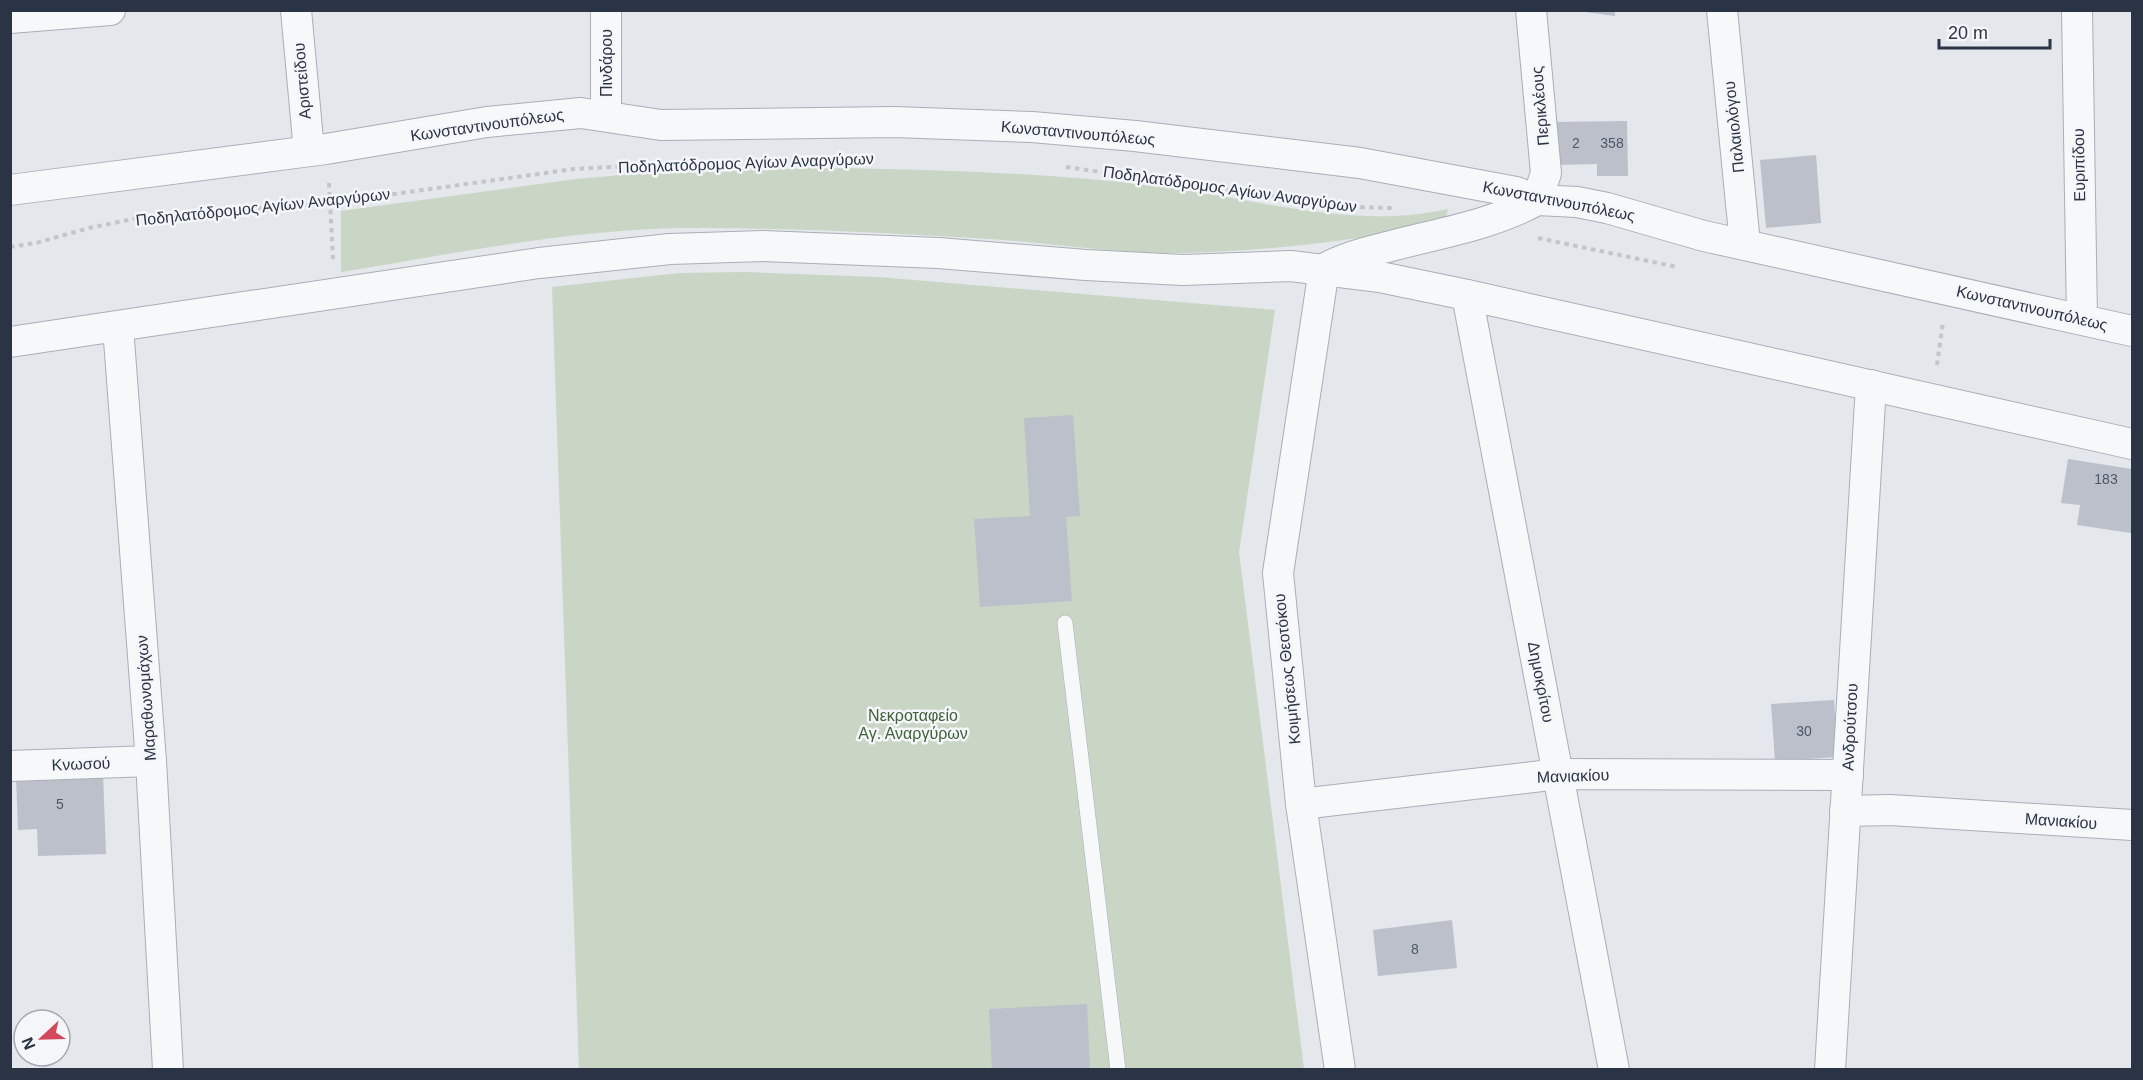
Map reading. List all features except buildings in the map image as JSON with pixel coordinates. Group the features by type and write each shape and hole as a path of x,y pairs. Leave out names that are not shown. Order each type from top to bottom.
{"street":[{"path":"10,18 110,10"},
{"name":"Αριστείδου","path":"296,10 317,150"},
{"name":"Πινδάρου","path":"606,10 606,115"},
{"name":"Περικλέους","path":"1531,10 1546,173 1537,200"},
{"name":"Παλαιολόγου","path":"1722,10 1745,244"},
{"name":"Ευριπίδου","path":"2077,10 2082,319"},
{"name":"Κωνσταντινουπόλεως","path":"10,190 317,150 487,122 581,113 661,125 894,122 1032,127 1135,136 1360,163 1516,192 1537,200 1577,202 1745,244 2133,331"},
{"path":"1324,269 1359,254 1491,221 1514,213 1537,200"},
{"path":"10,342 539,263 670,249 763,246 938,253 1183,270 1243,266 1324,269 1467,295 2133,444"},
{"name":"Κοιμήσεως Θεοτόκου","path":"1324,269 1278,573 1300,804 1340,1070"},
{"name":"Δημοκρίτου","path":"1467,295 1614,1070"},
{"name":"Μαραθωνομάχων","path":"118,327 151,761 168,1070"},
{"name":"Ανδρούτσου","path":"1830,1070 1871,385"},
{"name":"Κνωσού","path":"10,766 151,761"},
{"name":"Μανιακίου","path":"1300,804 1559,774 1848,775"},
{"name":"Μανιακίου","path":"1845,811 1890,810 2133,825"}],"lane":[{"path":"1065,623 1118,1070"}],"path":[{"path":"317,150 330,203 333,262"},
{"name":"Ποδηλατόδρομος Αγίων Αναργύρων","path":"10,247 148,216 330,203 633,164 728,161"},
{"name":"Ποδηλατόδρομος Αγίων Αναργύρων","path":"1061,167 1350,207 1396,208"},
{"path":"1933,398 1944,316"}],"green space":[{"path":"811,168 941,170 1070,177 1156,186 1339,214 1412,215 1448,209 1445,222 1412,229 1346,240 1246,250 1155,253 990,239 882,233 773,229 655,229 520,242 341,272 341,211 576,179 633,174"},
{"name":"Νεκροταφείο Αγ. Αναργύρων","path":"745,272 878,277 1275,310 1239,552 1304,1069 579,1069 552,287 679,273"}]}
